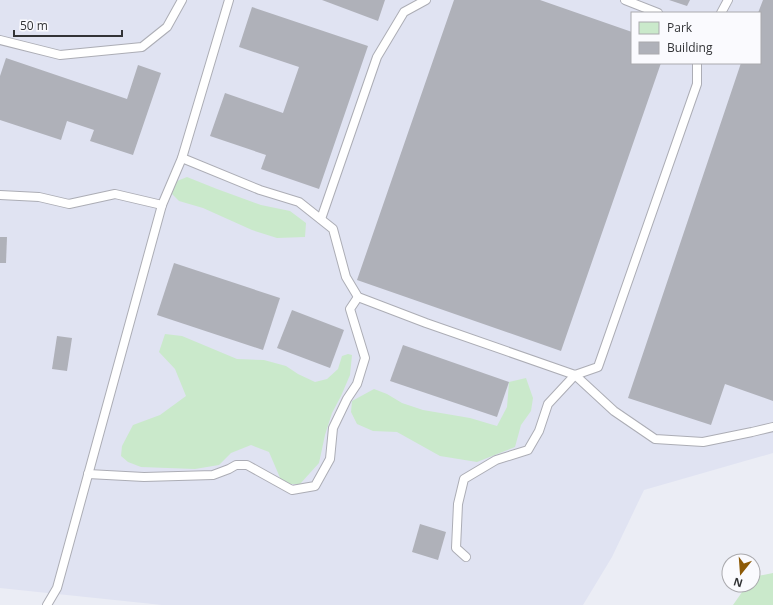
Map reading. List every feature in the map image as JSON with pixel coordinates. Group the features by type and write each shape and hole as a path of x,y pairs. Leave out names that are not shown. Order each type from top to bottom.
{"lane":[{"path":"0,40 60,55 142,47 168,27 182,0"},
{"path":"47,605 56,588 162,205 182,158 229,0"},
{"path":"321,219 377,58 404,12 426,0"},
{"path":"625,0 655,12"},
{"path":"722,12 728,0"},
{"path":"466,557 456,548 458,504 464,479 496,460 528,450 539,431 548,404 575,375 598,367 697,84 697,64"},
{"path":"182,158 260,190 299,202 321,219 333,229 346,277 358,297 426,323 575,375 614,411 655,439 703,442 773,427"},
{"path":"0,195 40,197 69,204 115,194 162,205"},
{"path":"88,474 144,477 213,475 236,465 247,465 292,490 315,486 330,459 333,428 347,399 357,384 365,358 350,309 358,297"}],"shaded area":[{"path":"0,0 773,0 773,453 644,490 612,557 583,605 162,605 0,588"}],"green space":[{"path":"187,177 261,205 290,211 306,223 305,237 277,238 252,230 203,208 179,201 171,193 177,181"},
{"path":"165,334 182,336 237,359 264,360 286,366 298,374 315,382 327,379 338,369 342,356 348,354 352,355 350,375 332,413 325,435 319,463 300,484 290,484 281,480 269,452 251,445 231,453 219,465 195,469 141,467 128,462 121,456 122,446 133,425 160,415 186,396 175,369 159,352"},
{"path":"526,378 533,398 531,411 521,425 515,447 477,462 440,456 397,432 373,431 357,424 351,412 352,401 374,389 387,394 402,403 423,410 470,418 497,426 507,407 509,382"},
{"path":"773,573 773,605 733,605 741,593 761,593 761,575"}],"building":[{"path":"322,0 385,0 378,21"},
{"path":"454,0 540,0 631,32 631,64 661,64 561,351 357,280"},
{"path":"669,0 690,0 687,6"},
{"path":"763,0 773,0 773,401 725,384 711,425 628,398 741,64 761,64 761,12 758,12"},
{"path":"252,7 368,46 319,189 261,169 266,155 210,136 225,93 283,113 299,67 239,47"},
{"path":"6,58 127,99 138,65 161,73 133,155 90,141 94,130 67,121 61,140 0,120 0,76"},
{"path":"0,237 7,237 6,263 0,263"},
{"path":"174,263 280,298 263,350 157,315"},
{"path":"292,310 344,330 330,368 277,348"},
{"path":"57,336 72,338 67,371 52,369"},
{"path":"403,345 509,382 497,417 390,381"},
{"path":"420,524 446,532 438,560 412,552"}]}
